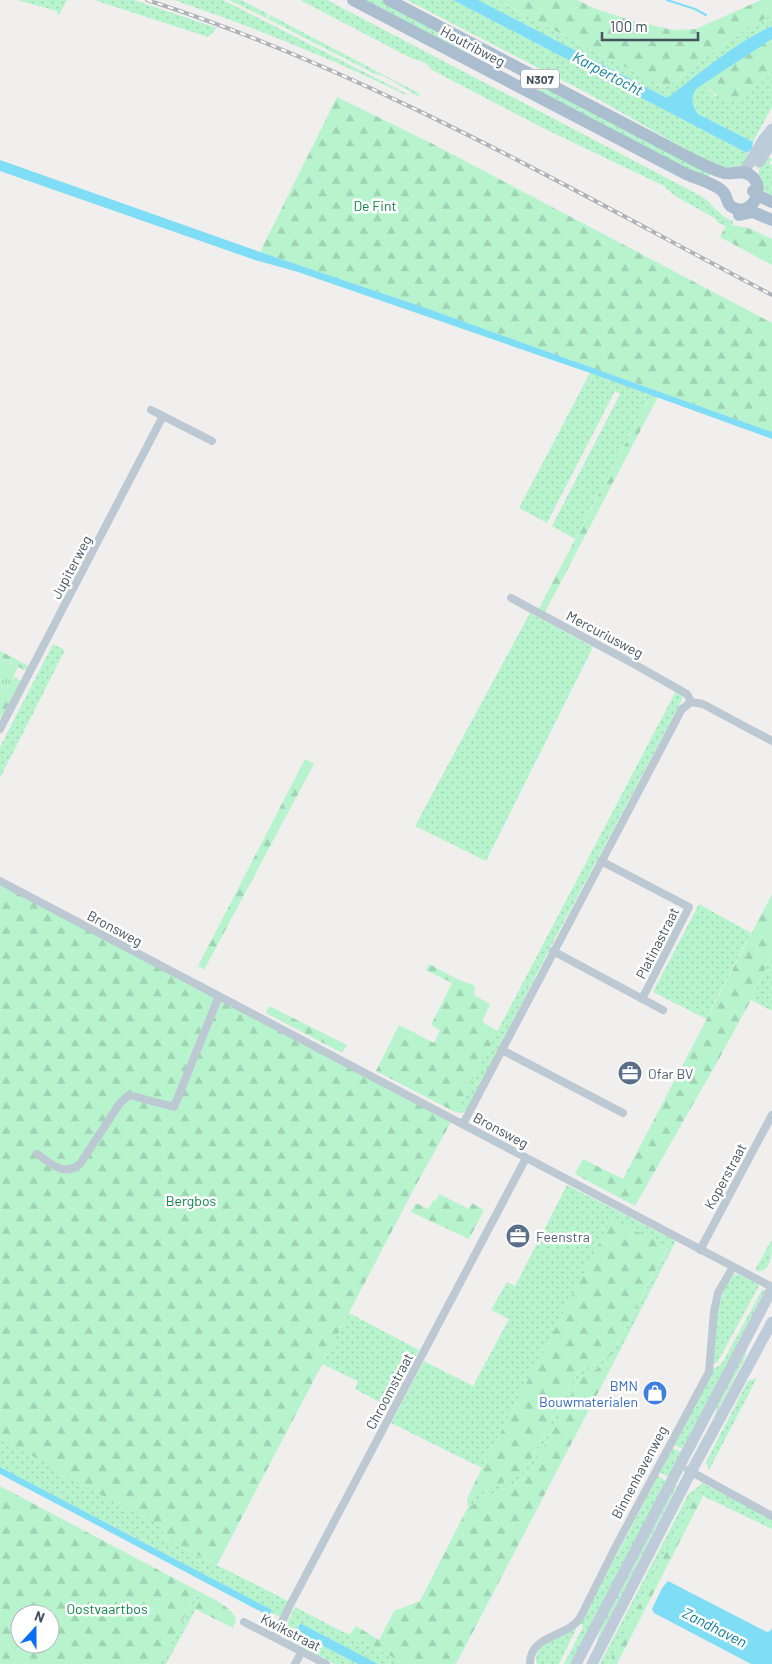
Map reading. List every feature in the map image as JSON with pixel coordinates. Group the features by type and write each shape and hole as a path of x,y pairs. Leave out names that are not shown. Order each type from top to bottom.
{"main road":[{"name":"Houtribweg","path":"353,0 720,193"},
{"name":"Houtribweg","path":"389,0 692,159 713,173 745,180 772,201"},
{"path":"745,180 772,129"},
{"path":"720,193 723,185 745,180 754,171 772,142"},
{"path":"745,180 755,201 746,210"},
{"name":"N307","path":"720,193 722,205 728,211 735,214 746,210 772,219"},
{"path":"576,1664 772,1288"},
{"path":"592,1664 691,1472 772,1322"}],"street":[{"path":"151,410 212,441"},
{"name":"Jupiterweg","path":"0,729 163,416"},
{"name":"Mercuriusweg","path":"512,598 687,694 691,702"},
{"path":"463,1124 682,709 691,702 703,704 772,741"},
{"name":"Platinastraat","path":"601,860 689,907 642,999"},
{"name":"Bronsweg","path":"0,882 772,1288"},
{"name":"Platinastraat","path":"553,951 664,1010"},
{"path":"37,1154 61,1169 73,1169 80,1164 120,1103 129,1095 174,1107 219,996"},
{"path":"502,1050 624,1113"},
{"name":"Koperstraat","path":"700,1250 772,1115"},
{"name":"Chroomstraat","path":"275,1637 289,1607 526,1158"},
{"name":"Binnenhavenweg","path":"530,1664 531,1652 540,1643 558,1632 574,1626 580,1618 615,1548 709,1372 714,1311 718,1293 733,1267"},
{"path":"680,1465 772,1516"},
{"name":"Kwikstraat","path":"244,1622 326,1664"},
{"path":"295,1664 302,1651"}],"green space":[{"path":"17,0 67,0 59,15 57,15 57,11"},
{"path":"94,0 134,0 217,28 208,37"},
{"path":"174,0 223,0 407,94 292,44"},
{"path":"229,0 241,0 268,14 266,18"},
{"path":"300,0 327,0 701,196 720,213 733,221 732,226 718,223 716,219 675,196 664,186 543,128 432,70 424,62 413,59"},
{"path":"361,0 383,0 466,44 463,51"},
{"path":"407,0 453,0 747,153 749,161 743,166 719,168 589,94"},
{"path":"478,0 496,0 667,87 725,43 772,14 772,26 744,41 667,98"},
{"path":"496,0 577,0 596,9 630,20 673,30 696,29 761,0 772,0 772,14 725,43 667,87"},
{"path":"270,15 420,94 419,97 386,77 373,73 268,19"},
{"path":"772,39 771,73 763,82 748,93 729,100 717,95 703,83"},
{"path":"772,70 772,107 753,142 698,114 693,105 693,94 703,83 715,96 764,81"},
{"path":"542,84 710,174 707,180 538,93"},
{"name":"De Fint","path":"337,97 431,143 772,323 772,432 423,307 260,252"},
{"path":"764,155 772,159 769,164 772,165 772,196 762,188 759,178"},
{"path":"727,224 748,228 772,239 772,265 720,237"},
{"path":"590,373 651,395 575,539 552,526 620,394 615,391 547,523 519,508"},
{"path":"651,395 658,397 544,614 538,610"},
{"path":"530,613 593,647 486,861 415,826"},
{"path":"53,644 65,650 0,778 0,747"},
{"path":"0,651 29,666 26,671 0,657"},
{"path":"0,657 18,667 0,703"},
{"path":"14,676 21,681 2,718 0,716 0,703"},
{"path":"676,691 683,696 680,704 548,952 467,1111 455,1112"},
{"path":"305,759 314,764 204,970 198,966"},
{"name":"Bergbos","path":"0,882 451,1122 416,1185 217,1565 161,1537 166,1527 121,1505 122,1503 113,1498 111,1500 50,1469 48,1464 5,1442 0,1442"},
{"path":"772,894 772,954 751,1000 635,1206 575,1174 583,1159 623,1179"},
{"path":"699,904 751,933 706,1019 653,992"},
{"path":"772,954 772,1011 751,1000"},
{"path":"429,964 459,980 474,985 474,995 490,1004 482,1022 498,1031 455,1112 376,1071 399,1025 434,1043 440,1030 431,1025 452,983 426,970"},
{"path":"269,1006 347,1045 342,1053 266,1013"},
{"path":"567,1185 676,1241 615,1360 581,1377 528,1477 468,1507 467,1499 524,1472 578,1372 611,1355 668,1248 612,1220 482,1468 391,1423 424,1361 473,1386 509,1319 491,1310 507,1282 515,1286"},
{"path":"439,1194 469,1209 472,1203 484,1210 469,1239 411,1212 416,1203 428,1209 434,1200 436,1201"},
{"path":"0,1204 166,1527 161,1537 288,1601 280,1617 271,1612 272,1610 0,1467 0,1442 12,1442"},
{"path":"612,1219 668,1247 611,1355 578,1372 524,1472 467,1499 477,1478"},
{"path":"772,1239 771,1256 768,1266 761,1271 755,1270"},
{"path":"735,1274 759,1286 717,1363 713,1363 715,1328 719,1305 728,1283"},
{"path":"763,1290 765,1290 683,1449 674,1445 713,1369 722,1363"},
{"path":"349,1313 419,1350 389,1407 355,1389 358,1381 322,1364"},
{"path":"748,1343 745,1358 713,1419 722,1391"},
{"path":"615,1360 456,1664 405,1664 350,1634 356,1626 379,1640 394,1611 420,1601 468,1507 528,1477 581,1377"},
{"path":"757,1378 709,1470 706,1462 748,1381"},
{"path":"672,1448 681,1452 668,1477 660,1472"},
{"path":"658,1476 666,1481 571,1664 564,1664 583,1627 581,1623"},
{"path":"702,1483 772,1519 772,1529 697,1493 608,1664 600,1664 689,1493"},
{"path":"672,1484 677,1486 595,1647 607,1609"},
{"name":"Oostvaartbos","path":"0,1486 198,1591 160,1664 0,1664"},
{"path":"697,1493 703,1496 617,1664 608,1664"},
{"path":"198,1591 204,1594 166,1664 160,1664"},
{"path":"204,1594 230,1610 236,1618 233,1628 195,1609"},
{"path":"295,1607 405,1664 378,1664 299,1623 296,1632 358,1664 335,1664 290,1641 285,1632 286,1625"},
{"path":"576,1626 559,1664 537,1664 536,1657 538,1651 543,1646"}],"water":[{"name":"Karpertocht","path":"453,0 478,0 667,98 744,41 772,26 772,39 697,88 692,98 698,114 753,142 752,149 747,153"},
{"path":"0,160 260,252 423,307 772,432 772,439 590,373 298,272 255,260 0,171"},
{"path":"0,1467 272,1610 269,1616 0,1474"},
{"name":"Zandhaven","path":"668,1581 767,1632 772,1628 772,1664 751,1664 654,1613 652,1609 662,1588"},
{"path":"300,1623 378,1664 358,1664 296,1632"}],"waterway":[{"path":"667,0 695,9 706,15"}],"railway":[{"path":"147,0 229,29 309,61 388,96 543,173 772,295"}],"place":[{"name":"Ofar BV","path":"630,1073"},
{"name":"Feenstra","path":"518,1236"},
{"name":"BMN Bouwmaterialen","path":"655,1393"}]}
